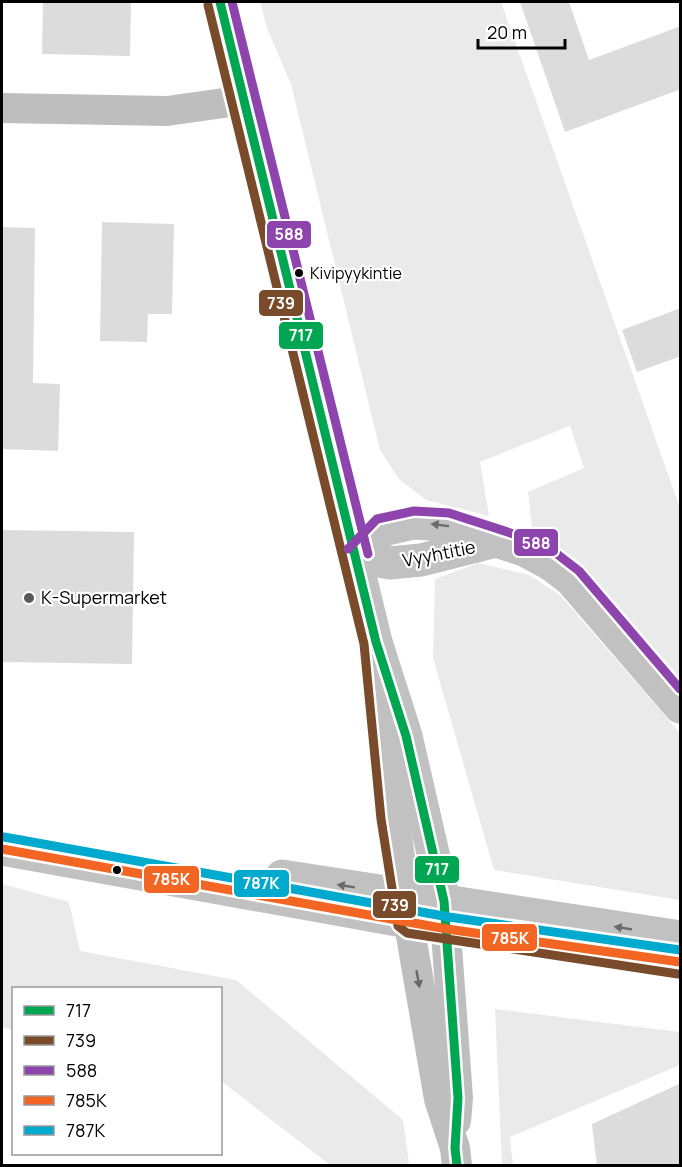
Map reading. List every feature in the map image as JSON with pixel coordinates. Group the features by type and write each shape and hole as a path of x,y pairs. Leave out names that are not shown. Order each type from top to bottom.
{"street":[{"path":"220,2 376,642 406,736 445,915 458,1098 456,1157"},
{"path":"2,108 167,111 245,100"},
{"name":"Vyyhtitie","path":"356,557 390,563 421,560 496,541 524,550 550,564 571,580 681,707"},
{"path":"376,642 383,742 406,908 439,1099 456,1157"},
{"path":"2,832 681,962"},
{"path":"2,849 406,908"},
{"path":"445,915 681,937"}],"shaded area":[{"path":"260,2 501,2 680,508 680,682 583,567 532,527 528,492 584,468 570,426 480,462 489,516 426,500 399,479 380,450 291,84 267,28"},
{"path":"478,563 529,575 560,595 680,733 680,900 494,870 433,658 435,579"},
{"path":"2,884 69,902 80,951 236,980 403,1120 409,1164 330,1165 222,1082 222,987 12,987 12,1030 2,1027"},
{"path":"495,1009 680,1032 680,1065 510,1137 513,1165 502,1165"}],"building":[{"path":"43,2 131,2 130,56 42,54"},
{"path":"520,2 569,2 589,60 681,26 681,89 565,132"},
{"path":"102,222 174,224 172,314 148,314 147,342 100,341"},
{"path":"2,227 35,228 33,383 60,384 58,451 2,449"},
{"path":"681,308 681,356 637,372 622,330"},
{"path":"2,530 134,532 132,664 2,662"},
{"path":"681,1083 681,1166 597,1166 592,1124"}],"transit line":[{"name":"717","path":"220,2 376,642 406,736 444,901 458,1098 455,1148 457,1166"},
{"name":"588","path":"232,2 368,554"},
{"name":"739","path":"208,5 364,644 381,819 398,926 407,933 678,974"},
{"name":"588","path":"348,549 377,519 414,511 449,513 529,539 557,554 579,571 680,689"},
{"name":"787K","path":"4,837 449,917 680,950"},
{"name":"785K","path":"2,849 447,929 680,962"}],"place":[{"name":"Kivipyykintie","path":"299,273"},
{"name":"K-Supermarket","path":"29,598"}]}
